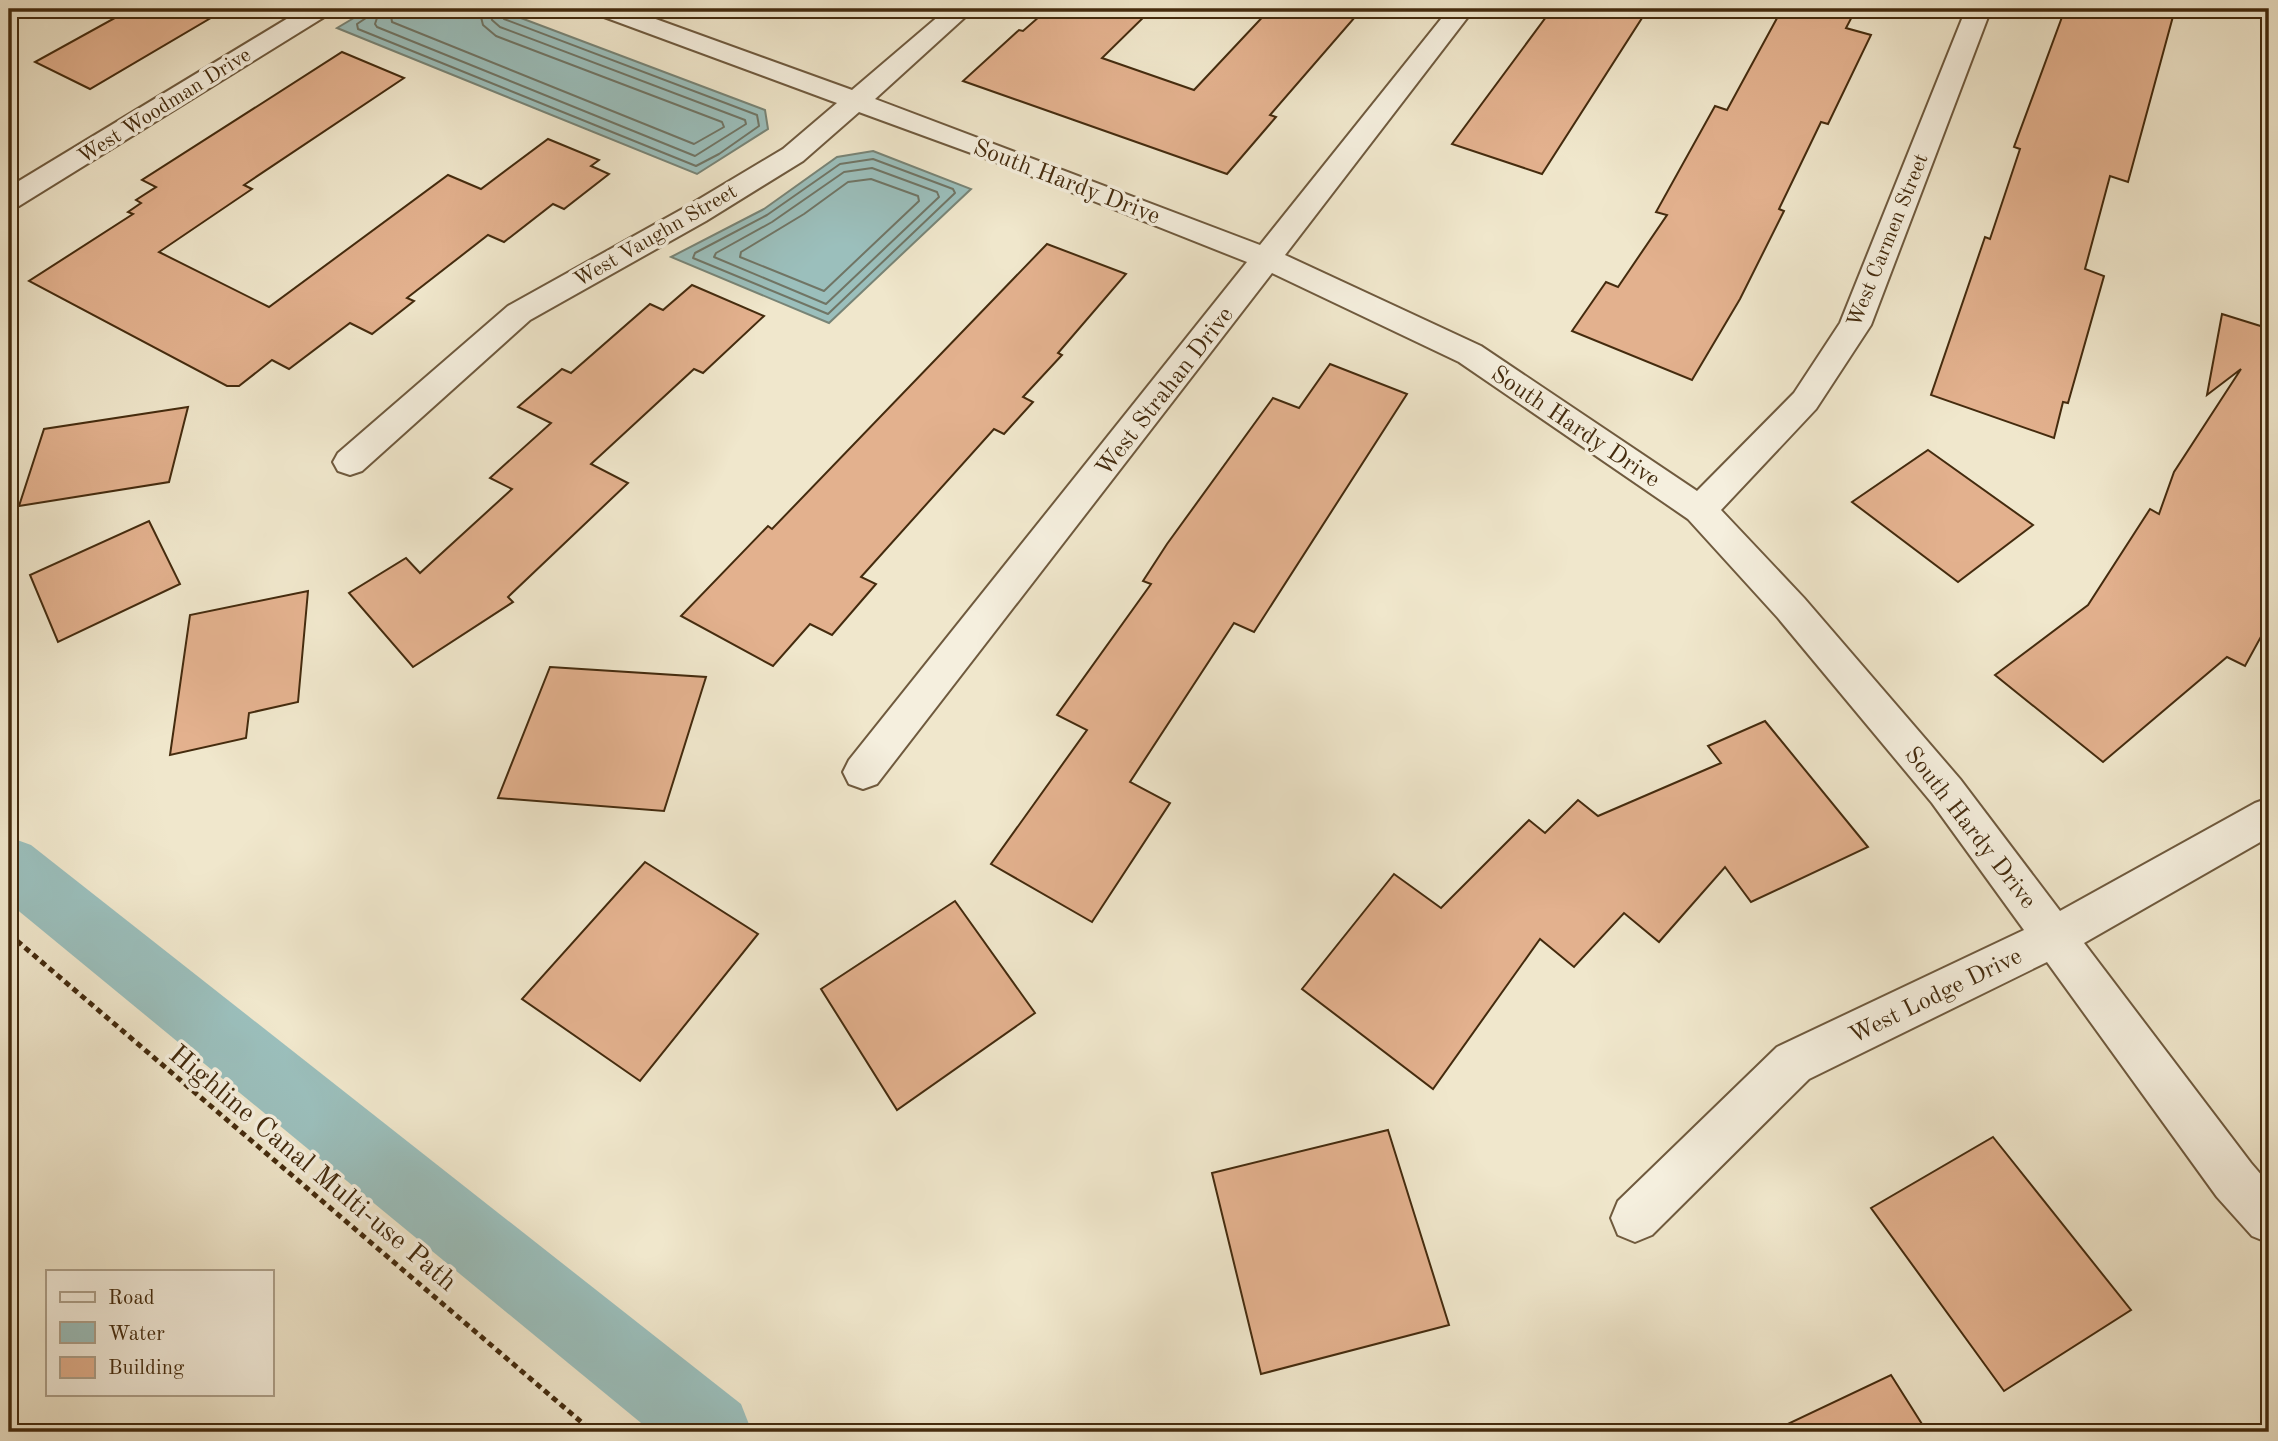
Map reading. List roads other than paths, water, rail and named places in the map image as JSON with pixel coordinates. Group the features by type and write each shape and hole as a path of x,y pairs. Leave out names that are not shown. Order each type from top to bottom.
{"street":[{"name":"West Woodman Drive","path":"9,200 320,9"},
{"name":"South Hardy Drive","path":"605,9 856,101 1268,259 1470,354 1700,510 1791,608 1946,791 2056,936 2234,1180 2269,1219"},
{"name":"West Vaughn Street","path":"350,462 519,313 696,214 793,155 961,9"},
{"name":"West Strahan Drive","path":"863,772 1462,9"},
{"name":"West Carmen Street","path":"1700,510 1805,401 1855,325 1979,9"},
{"name":"West Lodge Drive","path":"1635,1218 1793,1063 2056,936 2269,816"}],"water":[{"path":"369,9 497,9 765,110 768,129 697,174 337,28"},
{"path":"873,151 971,189 829,323 671,257 764,209 837,157"}],"waterway":[{"path":"9,865 713,1432"}]}
